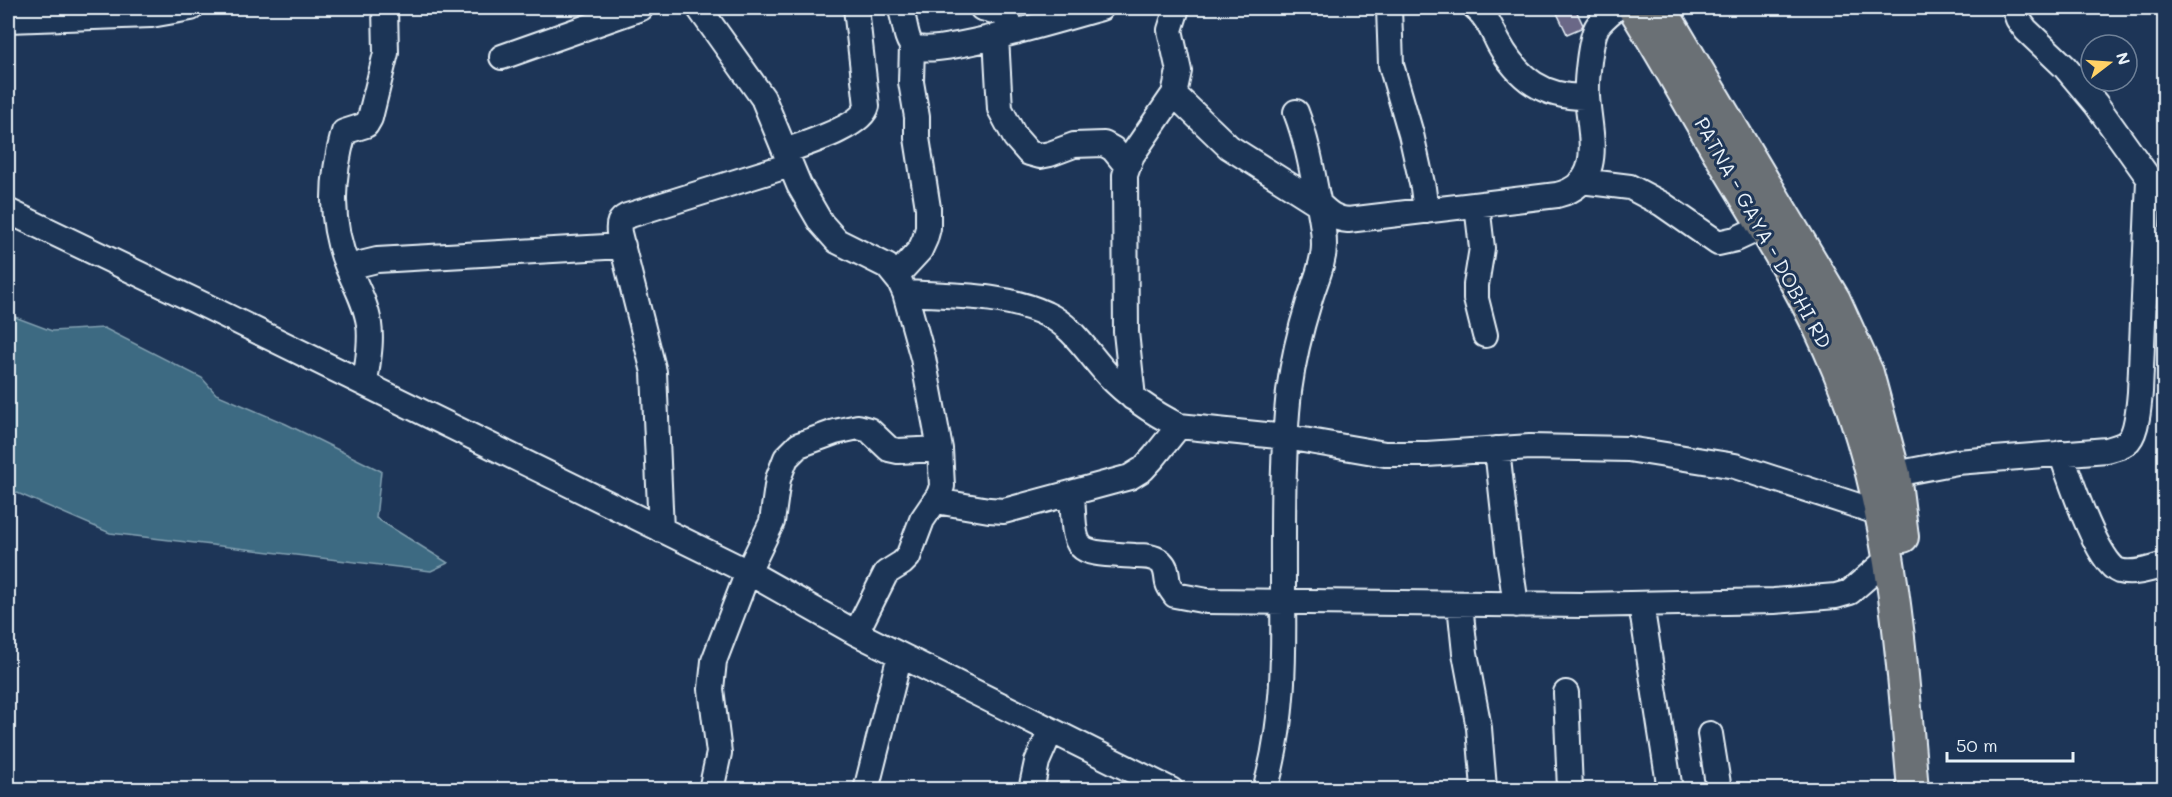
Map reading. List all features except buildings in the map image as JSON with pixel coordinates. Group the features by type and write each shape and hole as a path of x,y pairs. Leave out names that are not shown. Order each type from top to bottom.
{"main road":[{"name":"PATNA - GAYA - DOBHI RD","path":"1633,8 1764,226 1816,322 1839,371 1873,480 1880,513 1904,679 1914,789"},
{"name":"PATNA - GAYA - DOBHI RD","path":"1661,8 1835,300 1868,373 1895,474 1927,729 1931,789"}],"street":[{"path":"8,20 191,8"},
{"path":"365,384 370,341 369,326 366,310 335,228 334,192 344,132 366,125 370,118 386,53 385,8"},
{"path":"502,57 641,8"},
{"path":"699,8 763,98 807,201 829,234 848,248 886,266 900,284 926,372 940,449 942,486 936,501 922,520 908,557 886,573 856,633"},
{"path":"900,8 905,18 907,38 912,46 918,49 932,49 1006,34 1101,8"},
{"path":"982,8 1002,13 1006,34 1000,109 1009,128 1029,153 1040,156 1084,143 1104,144 1113,149 1127,166"},
{"path":"1133,398 1126,332 1127,214 1125,187 1127,166 1132,155 1174,94 1179,72 1170,30 1177,8"},
{"path":"1389,8 1391,65 1411,134 1426,211"},
{"path":"1476,8 1488,21 1499,44 1519,74 1535,85 1557,95 1570,98 1587,97"},
{"path":"1174,94 1229,147 1319,204 1329,215 1339,219 1348,220 1557,195 1574,189 1581,182 1589,166 1593,150 1586,84 1593,37 1597,27 1616,8"},
{"path":"1895,474 1957,462 2107,450 2119,447 2130,440 2136,423 2157,188 2096,104 2065,67 2026,30 2014,8"},
{"path":"660,530 654,372 618,228 621,219 787,158 859,119 867,106 860,9"},
{"path":"900,284 926,239 928,228 928,208 911,82 912,46"},
{"path":"1265,789 1280,722 1284,649 1283,501 1286,437 1294,358 1323,261 1324,239 1319,204 1307,140 1296,112"},
{"path":"1581,182 1630,187 1662,204 1718,243 1764,226"},
{"path":"1477,205 1482,248 1476,299 1485,335"},
{"path":"8,211 748,572 856,633 1171,789"},
{"path":"348,267 377,260 623,246"},
{"path":"900,284 1007,303 1047,314 1065,326 1106,374 1133,398 1164,419 1179,426 1286,437 1385,454 1427,454 1530,447 1608,448 1692,458 1753,471 1880,513"},
{"path":"936,501 1004,511 1120,480 1143,469 1179,426"},
{"path":"711,789 719,753 711,673 748,572 772,522 781,467 786,458 799,446 835,432 858,427 868,430 890,449 898,451 940,449"},
{"path":"1497,449 1503,516 1516,605"},
{"path":"2061,453 2090,528 2109,565 2120,571 2134,572 2164,565"},
{"path":"1072,493 1074,532 1077,543 1083,549 1104,554 1154,558 1163,564 1168,572 1168,583 1175,595 1207,601 1516,605 1774,601 1836,596 1850,592 1888,559"},
{"path":"1460,604 1465,653 1478,720 1484,788"},
{"path":"1641,604 1670,789"},
{"path":"866,789 900,655"},
{"path":"1566,693 1570,789"},
{"path":"1031,789 1037,762 1051,730"},
{"path":"1710,734 1719,789"}],"water":[{"path":"8,316 52,331 104,328 202,378 216,394 286,424 381,471 376,518 448,563 431,571 110,533 8,489"}]}
